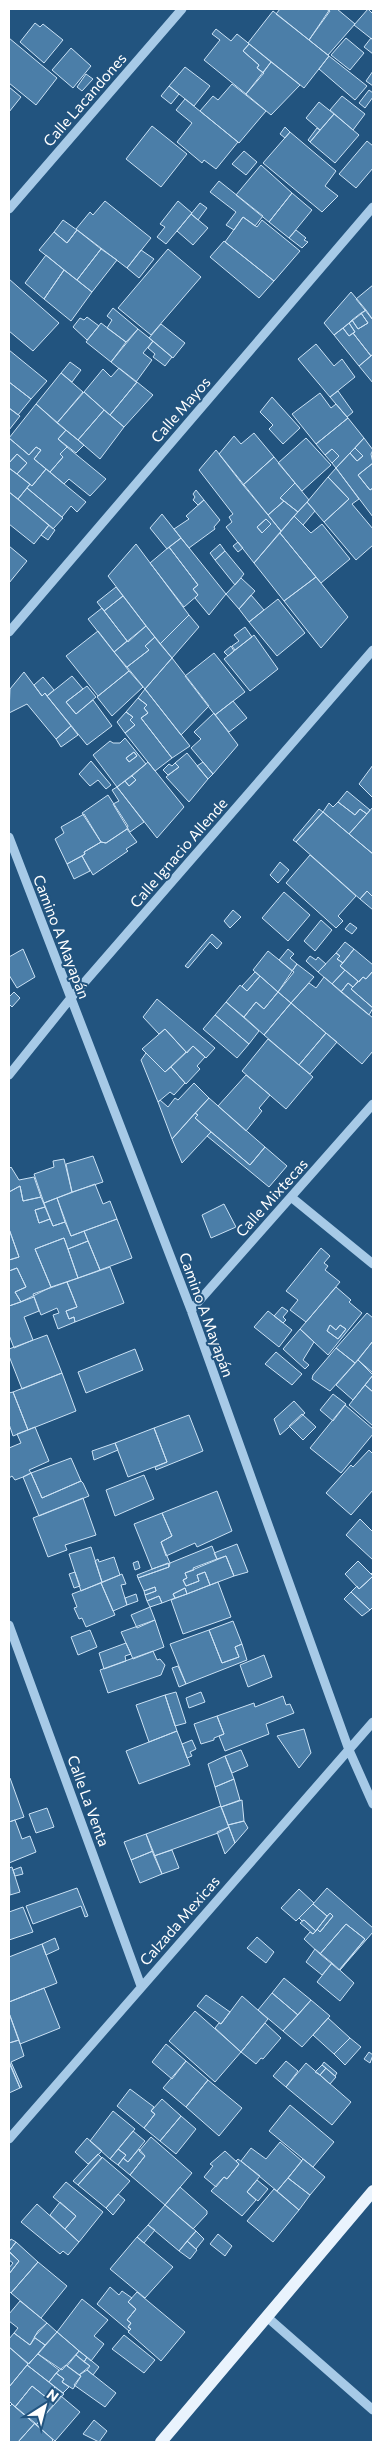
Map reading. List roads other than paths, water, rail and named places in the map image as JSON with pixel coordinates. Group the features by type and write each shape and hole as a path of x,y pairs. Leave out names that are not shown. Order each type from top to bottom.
{"main road":[{"path":"161,2442 373,2191"}],"street":[{"name":"Calle Lacandones","path":"9,209 182,9"},
{"name":"Calle Mayos","path":"9,632 373,207"},
{"name":"Calle Ignacio Allende","path":"9,1076 70,999 373,650"},
{"name":"Camino A Mayapán","path":"9,837 191,1310 349,1750 373,1804"},
{"name":"Calle Mixtecas","path":"191,1310 373,1104"},
{"path":"291,1197 373,1264"},
{"name":"Calle La Venta","path":"9,1625 141,1986"},
{"name":"Calzada Mexicas","path":"9,2139 373,1722"},
{"path":"267,2317 373,2410"}]}
